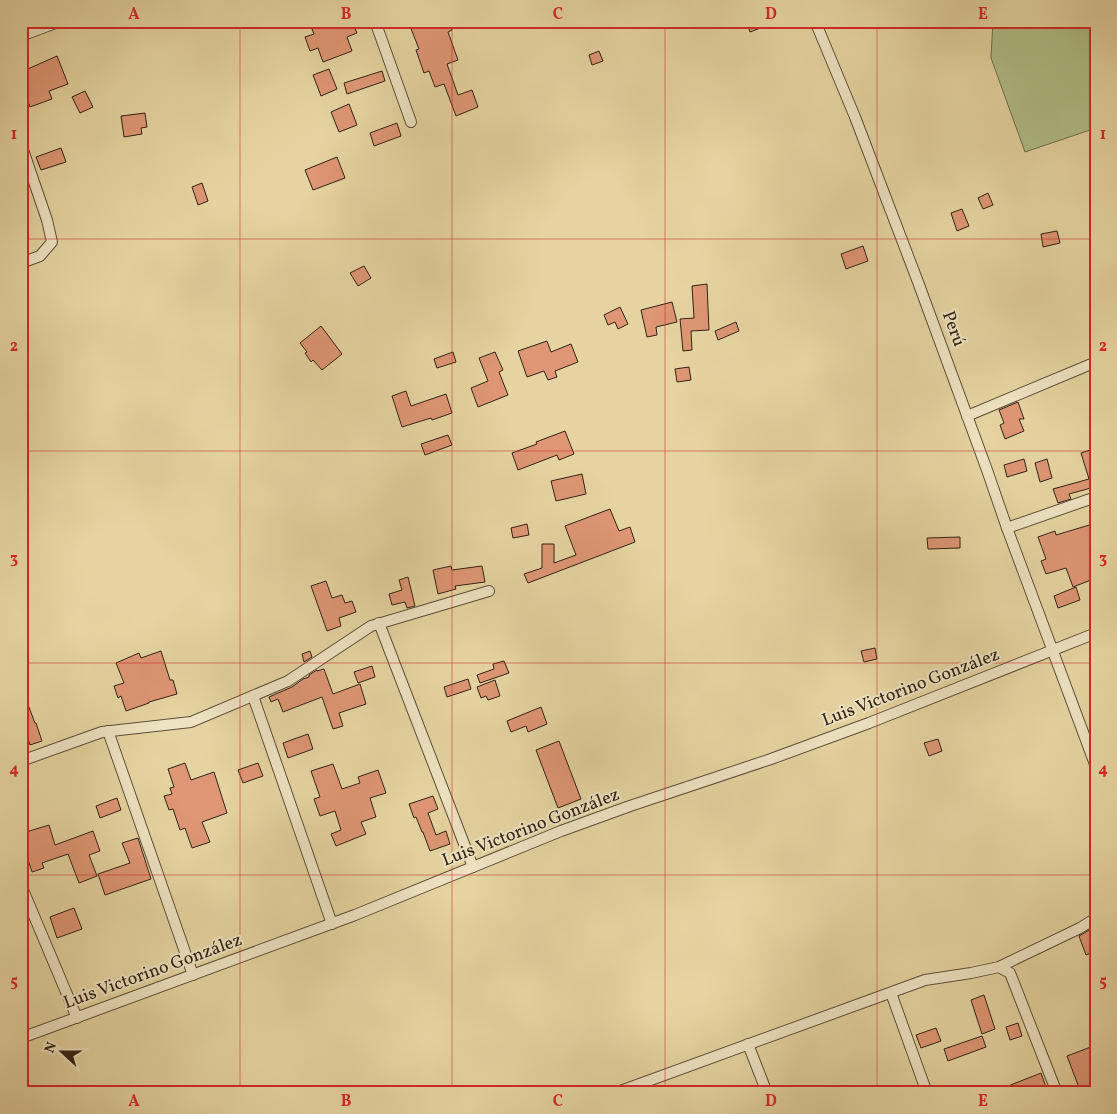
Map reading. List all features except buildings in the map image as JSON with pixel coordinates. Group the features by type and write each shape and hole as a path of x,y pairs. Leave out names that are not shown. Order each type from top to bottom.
{"street":[{"path":"21,36 61,21"},
{"path":"375,21 411,122"},
{"name":"Perú","path":"815,21 855,117 918,282 1096,767"},
{"path":"21,144 47,220 52,242 40,256 21,263"},
{"path":"967,416 1096,362"},
{"path":"1007,528 1096,497"},
{"path":"21,760 102,732 191,722 288,681 371,626 489,592"},
{"path":"379,623 473,867"},
{"name":"Luis Victorino González","path":"21,1038 332,924 622,809 771,759 860,726 1096,633"},
{"path":"253,696 332,924"},
{"path":"108,731 193,975"},
{"path":"21,885 78,1018"},
{"path":"617,1092 926,980 999,967 1080,928 1096,918"},
{"path":"999,967 1010,973 1057,1093"},
{"path":"890,993 927,1093"},
{"path":"748,1044 766,1093"}],"green space":[{"path":"993,21 1096,21 1096,128 1025,152 991,58"}]}
